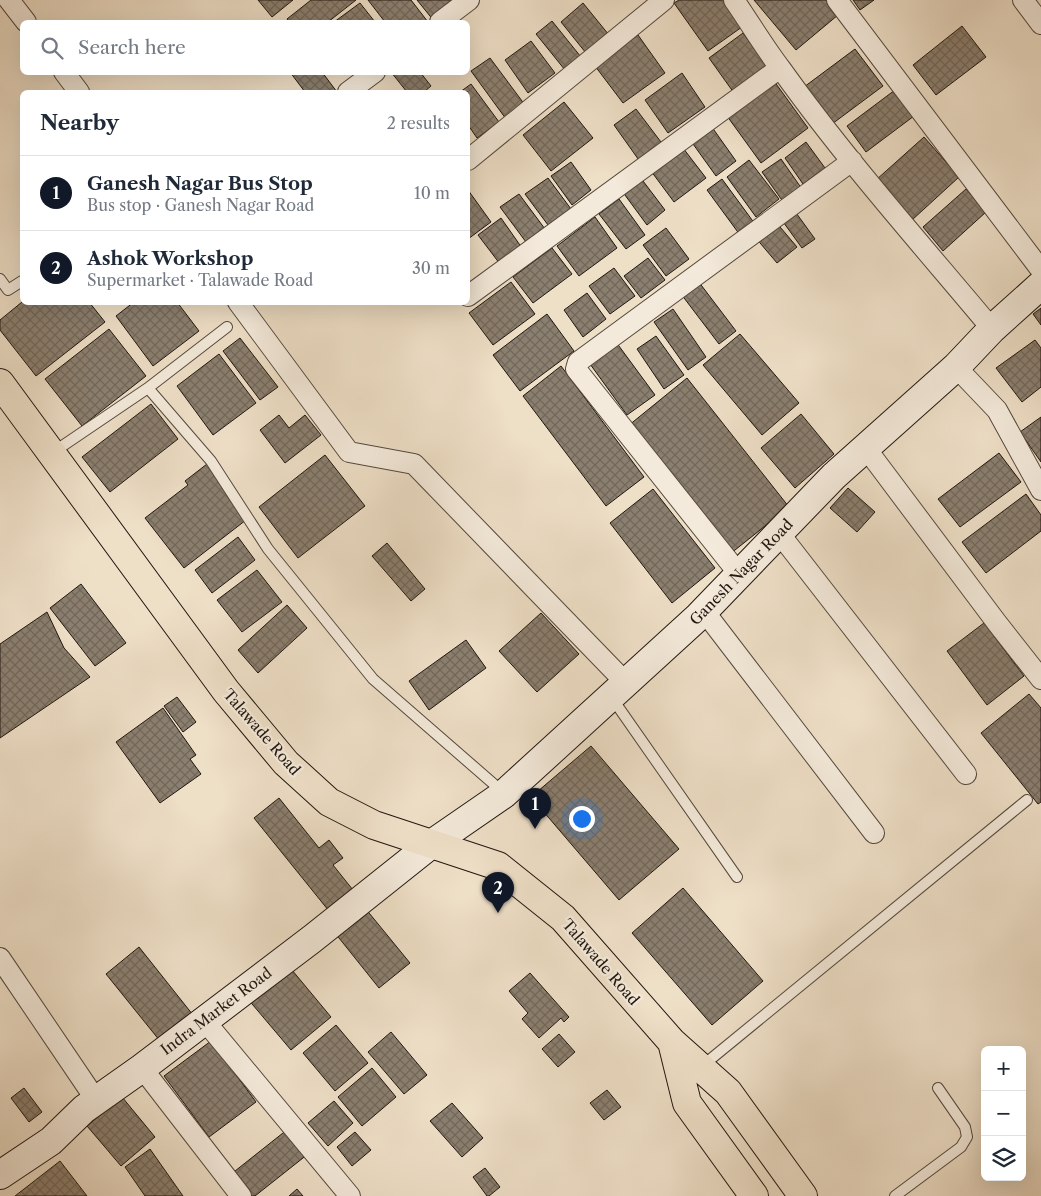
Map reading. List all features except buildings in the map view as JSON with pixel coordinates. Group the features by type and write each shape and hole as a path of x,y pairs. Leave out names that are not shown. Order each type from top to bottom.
{"main road":[{"name":"Talawade Road","path":"0,383 226,691 286,763 329,802 374,825 498,866 563,918 672,1042 728,1092 803,1196"},
{"name":"Talawade Road","path":"672,1042 687,1103 754,1196"}],"street":[{"path":"8,0 24,20"},
{"path":"443,20 469,0"},
{"path":"470,158 664,0"},
{"path":"734,0 780,68 852,161 992,329"},
{"path":"837,0 1041,270"},
{"path":"1023,0 1041,24"},
{"path":"470,295 780,68"},
{"path":"66,75 78,90"},
{"path":"351,90 370,75"},
{"path":"739,574 576,369 578,362 852,161"},
{"name":"Ganesh Nagar Road","path":"430,845 504,794 619,689 704,611 834,476 956,367 992,329 1041,285"},
{"path":"240,305 349,452 414,464 619,689"},
{"path":"956,367 997,410 1041,490"},
{"path":"865,447 1041,679"},
{"path":"779,533 966,774"},
{"path":"704,611 874,832"},
{"name":"Indra Market Road","path":"0,1175 51,1141 84,1109 142,1068 312,939 430,845"},
{"path":"0,958 96,1100"},
{"path":"204,1020 350,1196"},
{"path":"142,1068 241,1196"}],"lane":[{"path":"0,279 8,290 20,282"},
{"path":"52,454 148,388 227,326"},
{"path":"148,388 211,461 268,549 373,679 504,794"},
{"path":"619,689 738,877"},
{"path":"701,1067 1027,800"},
{"path":"895,1196 961,1147 967,1137 965,1127 938,1088"}],"place":[{"name":"Ganesh Nagar Bus Stop","path":"535,829"},
{"name":"Ashok Workshop","path":"498,913"}]}
